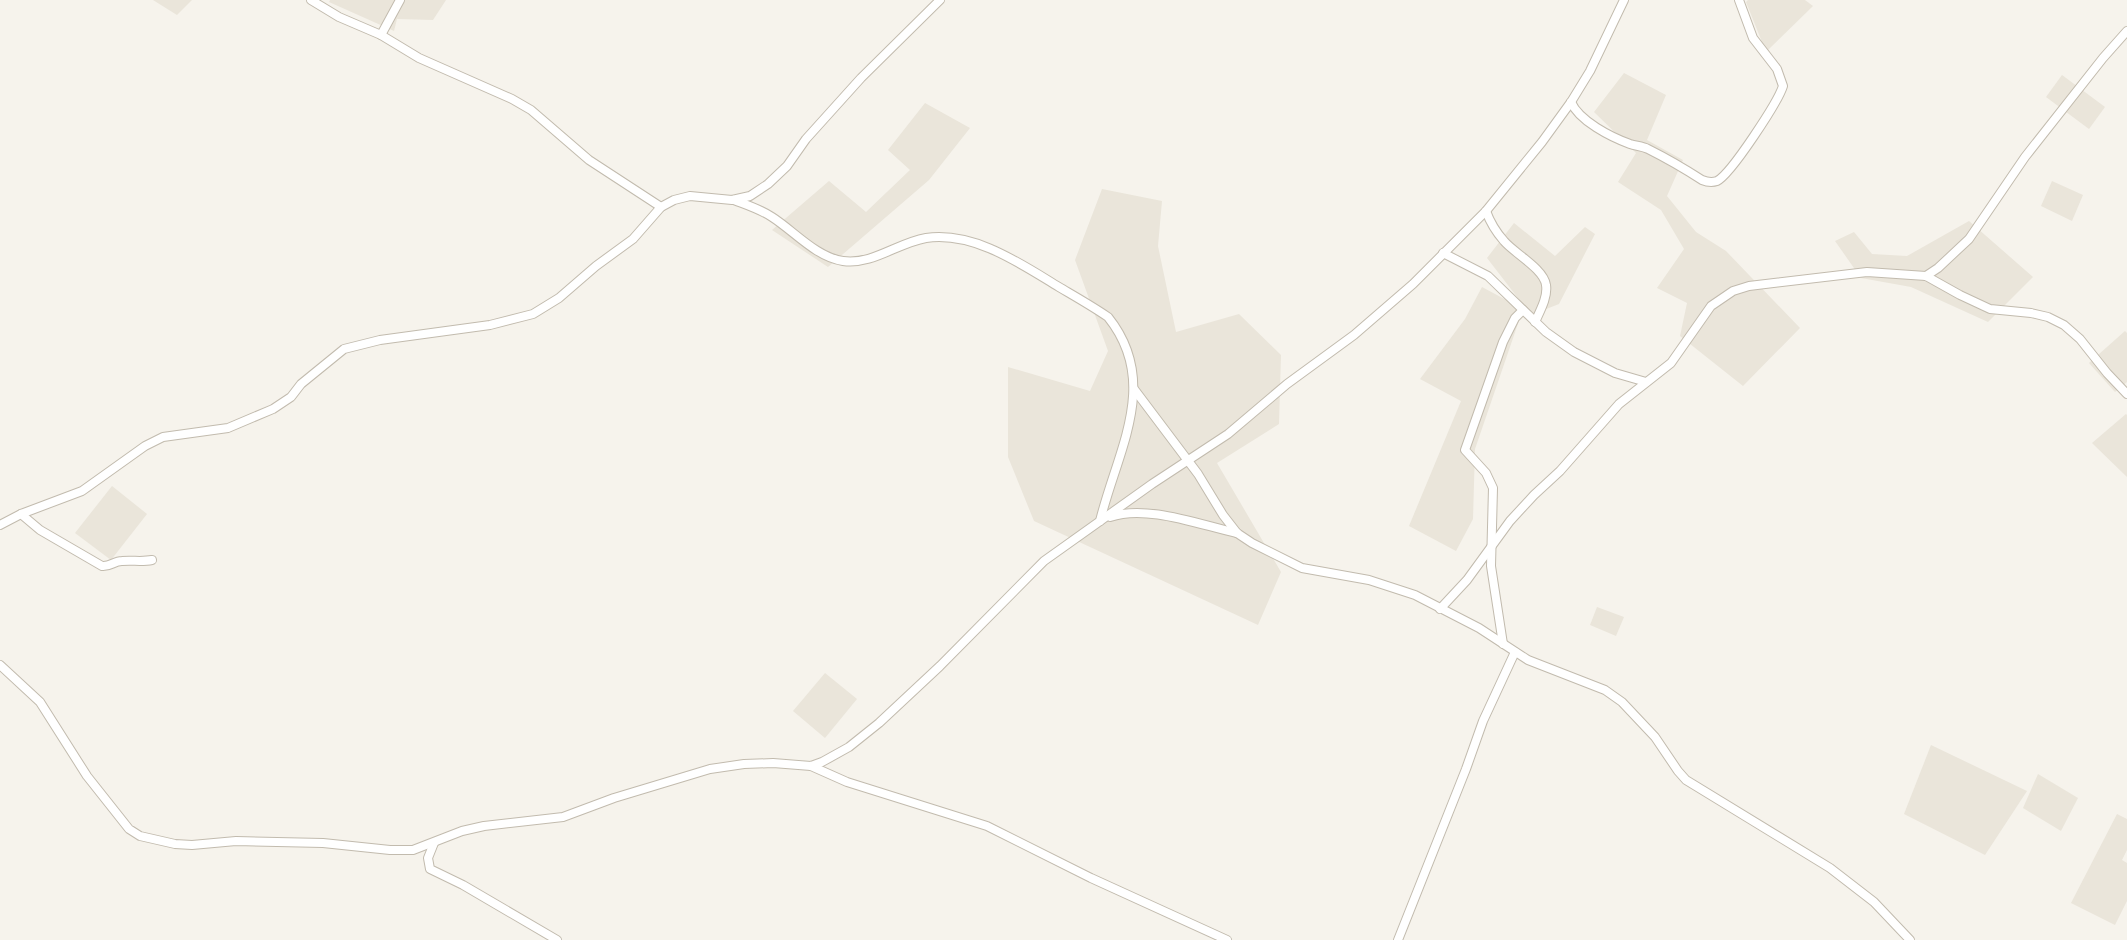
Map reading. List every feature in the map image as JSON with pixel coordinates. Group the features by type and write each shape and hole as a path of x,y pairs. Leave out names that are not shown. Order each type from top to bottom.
{"street":[{"path":"311,0 340,17 381,35 419,58 512,99 531,110 589,160 661,207"},
{"path":"381,35 400,0"},
{"path":"732,200 750,196 768,184 787,166 806,139 862,78 940,0"},
{"path":"811,766 831,758 880,723 940,666 1044,561 1100,520 1228,434 1287,384 1354,335 1405,292 1486,211 1542,142 1571,102 1590,70 1624,0"},
{"path":"1571,102 1575,112 1581,118 1610,134 1631,144 1647,148 1702,180 1710,182 1717,180 1735,160 1755,132 1783,86 1777,69 1753,38 1739,0"},
{"path":"1926,276 1938,268 1969,239 2025,158 2103,58 2127,31"},
{"path":"0,525 21,514 82,491 146,446 163,437 228,428 273,409 291,397 301,384 344,349 380,340 490,324 533,314 559,298 596,266 633,238 661,207 674,200 690,196 732,200 755,208 771,216 828,257 843,261 869,259 906,243 944,237 968,242 1000,253 1108,317 1119,330 1124,342 1134,378 1134,389 1133,410 1128,431 1107,490 1100,520"},
{"path":"1486,211 1490,223 1503,240 1536,268 1544,278 1546,291 1535,322"},
{"path":"1443,253 1488,276 1555,340 1596,365 1632,379 1646,382"},
{"path":"1440,609 1467,580 1491,546 1528,501 1548,484 1618,404 1671,363 1712,306 1733,291 1761,284 1817,279 1856,272 1926,276 1955,293 1990,309 2031,313 2048,317 2064,325 2080,339 2107,373 2127,394"},
{"path":"1503,644 1492,574 1492,484 1486,473 1469,456 1465,448 1503,342 1515,318 1523,310"},
{"path":"1134,389 1187,460 1237,533"},
{"path":"1100,520 1117,514 1134,512 1168,517 1237,533 1252,543 1302,568 1369,580 1415,595 1479,628 1515,652 1612,694 1655,737 1686,780 1830,868 1874,902 1910,940"},
{"path":"21,514 40,530 102,566 108,566 122,560 140,562 152,560"},
{"path":"1398,940 1466,769 1483,721 1515,652"},
{"path":"0,665 40,702 87,776 129,829 140,836 175,844 192,845 236,841 323,843 406,851 434,843 462,831 484,826 564,817 614,798 710,769 744,764 773,763 811,766 847,782 987,826 1091,878 1227,940"},
{"path":"434,843 428,858 430,870 463,885 557,940"}],"shaded area":[{"path":"153,0 192,0 177,15"},
{"path":"330,0 446,0 433,20 397,19 394,31 329,2"},
{"path":"1748,0 1805,0 1813,6 1766,52 1746,2"},
{"path":"1624,73 1666,95 1647,140 1683,160 1667,196 1696,232 1726,251 1800,328 1743,386 1680,336 1687,303 1657,288 1684,249 1661,210 1618,182 1636,153 1594,112"},
{"path":"2062,75 2105,107 2089,129 2046,97"},
{"path":"925,103 970,128 929,180 828,267 772,230 829,181 866,212 910,170 888,150"},
{"path":"2052,181 2083,195 2072,221 2041,206"},
{"path":"1102,189 1162,201 1158,246 1176,332 1239,314 1281,355 1279,424 1217,463 1281,572 1258,625 1034,521 1008,457 1008,367 1090,391 1108,351 1075,260"},
{"path":"1969,221 2033,277 1988,322 1911,287 1861,278 1835,241 1854,232 1872,254 1907,256"},
{"path":"1514,223 1555,256 1585,227 1595,234 1559,304 1531,315 1487,258"},
{"path":"1482,287 1523,309 1475,449 1473,519 1456,551 1409,526 1461,401 1420,379 1465,319"},
{"path":"2125,331 2127,333 2127,382 2115,392 2089,363"},
{"path":"2127,415 2127,477 2092,443"},
{"path":"112,486 147,514 111,560 75,533"},
{"path":"1597,607 1624,617 1616,636 1590,625"},
{"path":"825,673 857,699 825,738 793,711"},
{"path":"1931,745 2027,791 1985,855 1904,814"},
{"path":"2038,774 2078,798 2061,831 2023,808"},
{"path":"2117,814 2127,819 2127,850 2122,860 2127,863 2127,901 2115,925 2071,903"}]}
